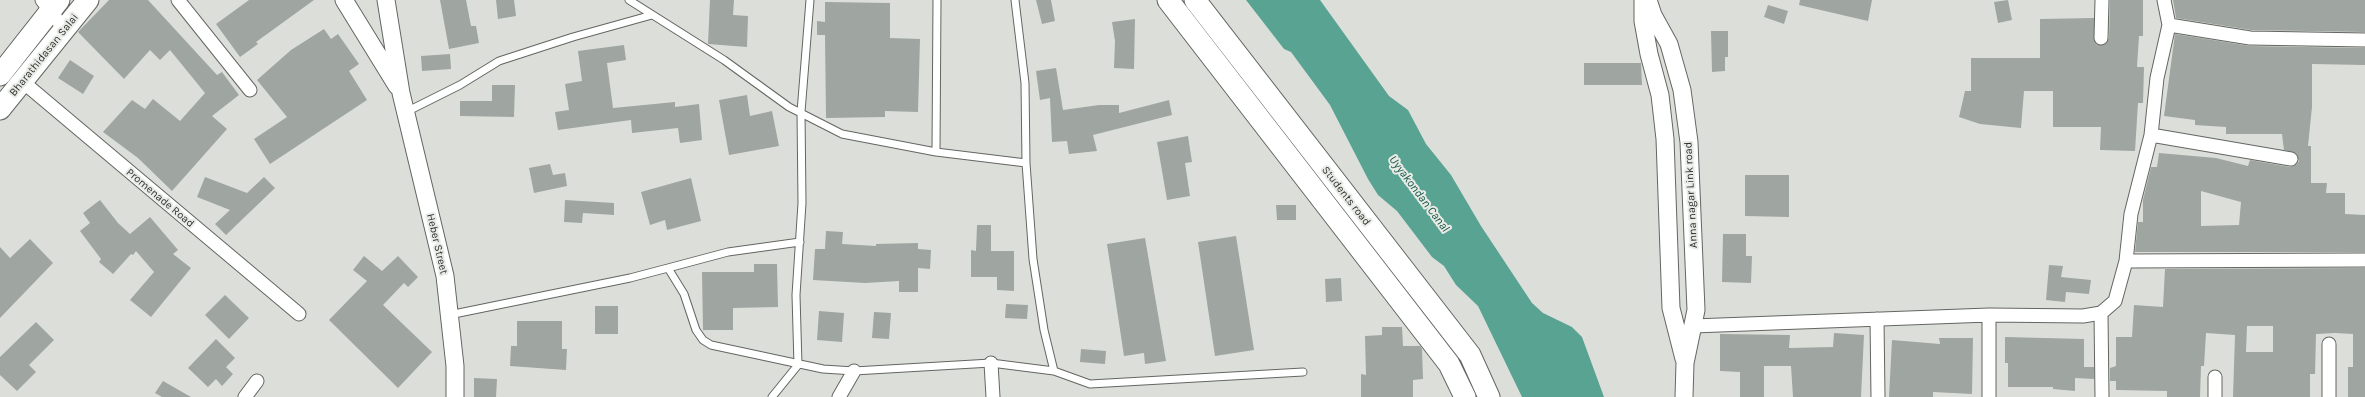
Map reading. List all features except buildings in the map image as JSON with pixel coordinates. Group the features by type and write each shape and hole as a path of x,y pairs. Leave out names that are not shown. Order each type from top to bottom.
{"main road":[{"name":"Bharathidasan Salai","path":"0,109 88,0"},
{"path":"1168,0 1450,364 1465,397"},
{"name":"Students road","path":"1195,0 1470,355 1489,397"},
{"name":"Bharathidasan Salai","path":"0,75 50,4"}],"street":[{"path":"178,0 250,90"},
{"path":"344,0 401,93"},
{"path":"386,0 401,93"},
{"path":"1643,0 1643,21 1649,54 1660,95 1665,140 1670,308 1685,363"},
{"name":"Anna nagar Link road","path":"1648,0 1653,15 1670,44 1682,90 1689,150 1696,310 1685,363 1684,397"},
{"path":"2101,38 2102,0"},
{"path":"1693,326 1989,316 2083,316 2101,313 2115,301 2126,261 2131,214 2150,135 2157,78 2169,25 2164,0"},
{"path":"50,4 65,30"},
{"path":"2169,25 2250,38 2365,40"},
{"name":"Promenade Road","path":"23,82 299,314"},
{"name":"Heber Street","path":"401,93 445,276 455,366 455,397"},
{"path":"2150,135 2290,159"},
{"path":"2126,261 2365,260"},
{"path":"2101,313 2102,397"},
{"path":"1989,316 1989,397"},
{"path":"1877,319 1878,397"},
{"path":"2329,344 2329,397"},
{"path":"991,363 993,397"},
{"path":"839,397 854,371"},
{"path":"2215,377 2215,397"},
{"path":"245,397 257,381"}],"lane":[{"path":"629,0 801,112 842,134 936,152 1026,163"},
{"path":"772,397 798,365 796,295 800,242 801,112 810,0"},
{"path":"936,152 937,0"},
{"path":"1015,0 1025,83 1026,163 1033,259 1046,337 1054,372"},
{"path":"406,113 460,85 499,61 572,36 652,15"},
{"path":"449,315 630,278 728,252 800,242"},
{"path":"668,268 684,294 696,330 703,340 711,345 798,365 823,369 854,371 991,363 1054,372 1090,384 1303,372"}],"water":[{"name":"Uyyakondan Canal","path":"1246,0 1320,0 1389,96 1408,110 1426,144 1451,175 1481,226 1532,303 1543,313 1572,327 1582,337 1604,397 1522,397 1478,306 1456,285 1444,266 1432,257 1397,211 1378,195 1368,179 1330,105 1291,52 1284,49"}]}
